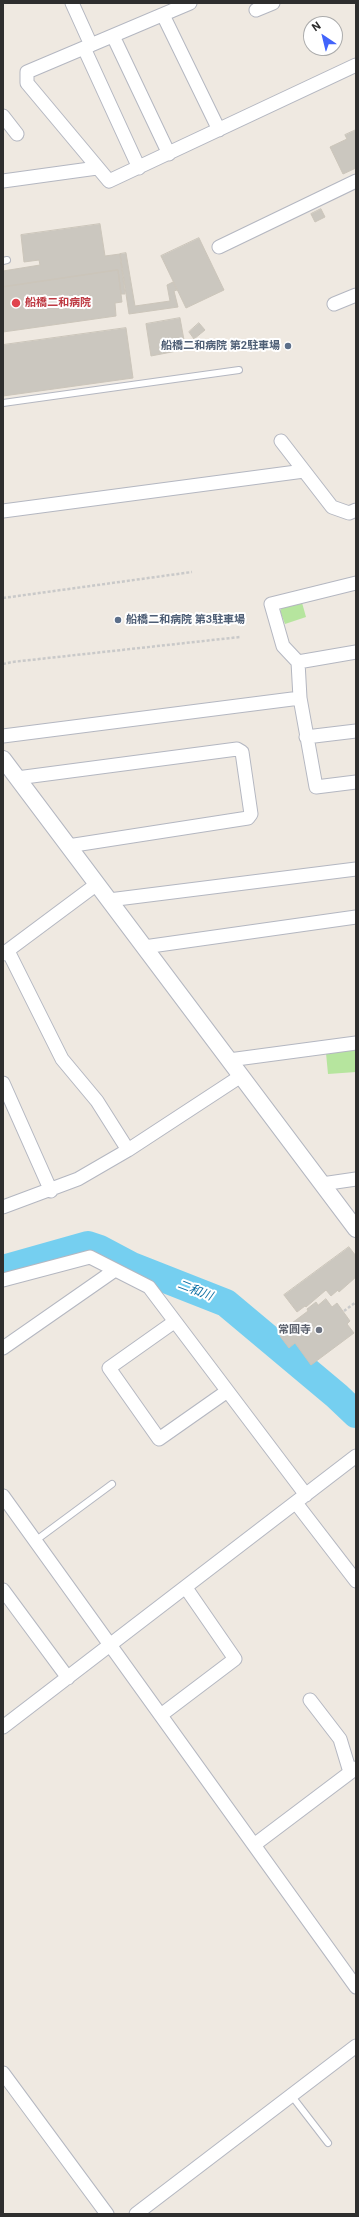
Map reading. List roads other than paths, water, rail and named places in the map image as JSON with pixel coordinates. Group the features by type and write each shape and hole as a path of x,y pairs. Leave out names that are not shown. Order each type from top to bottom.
{"street":[{"path":"72,3 87,47 139,168"},
{"path":"190,3 27,72 27,83 97,168 109,180 139,168 356,65"},
{"path":"256,10 273,3"},
{"path":"163,15 219,130"},
{"path":"113,36 169,154"},
{"path":"3,116 17,134"},
{"path":"3,181 97,168"},
{"path":"219,247 356,181"},
{"path":"334,304 356,295"},
{"path":"281,441 332,507 349,513 356,510"},
{"path":"3,511 304,471"},
{"path":"356,583 271,604 283,646 298,662 300,698 316,787 356,782"},
{"path":"298,662 356,652"},
{"path":"3,736 300,698"},
{"path":"306,736 356,731"},
{"path":"17,778 237,749 242,752 251,814 248,818 68,846"},
{"path":"3,759 356,1229"},
{"path":"109,900 356,869"},
{"path":"97,884 5,952 62,1059 97,1101 128,1150"},
{"path":"144,947 356,917"},
{"path":"229,1060 356,1043"},
{"path":"3,1207 51,1191 78,1179 128,1150 241,1076"},
{"path":"3,1083 51,1191"},
{"path":"322,1184 356,1179"},
{"path":"3,1280 90,1257 149,1287 226,1392 356,1581"},
{"path":"3,1348 115,1270"},
{"path":"174,1322 109,1368 159,1439 226,1392"},
{"path":"3,1728 301,1499 355,1460"},
{"path":"3,1496 356,1987"},
{"path":"161,1715 235,1659 186,1588"},
{"path":"3,1590 68,1678"},
{"path":"254,1845 353,1770 340,1739 310,1700"},
{"path":"136,2214 356,2046"},
{"path":"3,2073 107,2214"}],"lane":[{"path":"3,403 239,370"},
{"path":"35,1541 112,1484"},
{"path":"291,2095 328,2143"}],"waterway":[{"name":"二和川","path":"3,1269 88,1245 100,1249 132,1266 226,1303 337,1396 356,1414"}],"place":[{"name":"船橋二和病院","path":"16,303"},
{"name":"船橋二和病院 第2駐車場","path":"288,346"},
{"name":"船橋二和病院 第3駐車場","path":"118,620"},
{"name":"常圓寺","path":"319,1330"}]}
